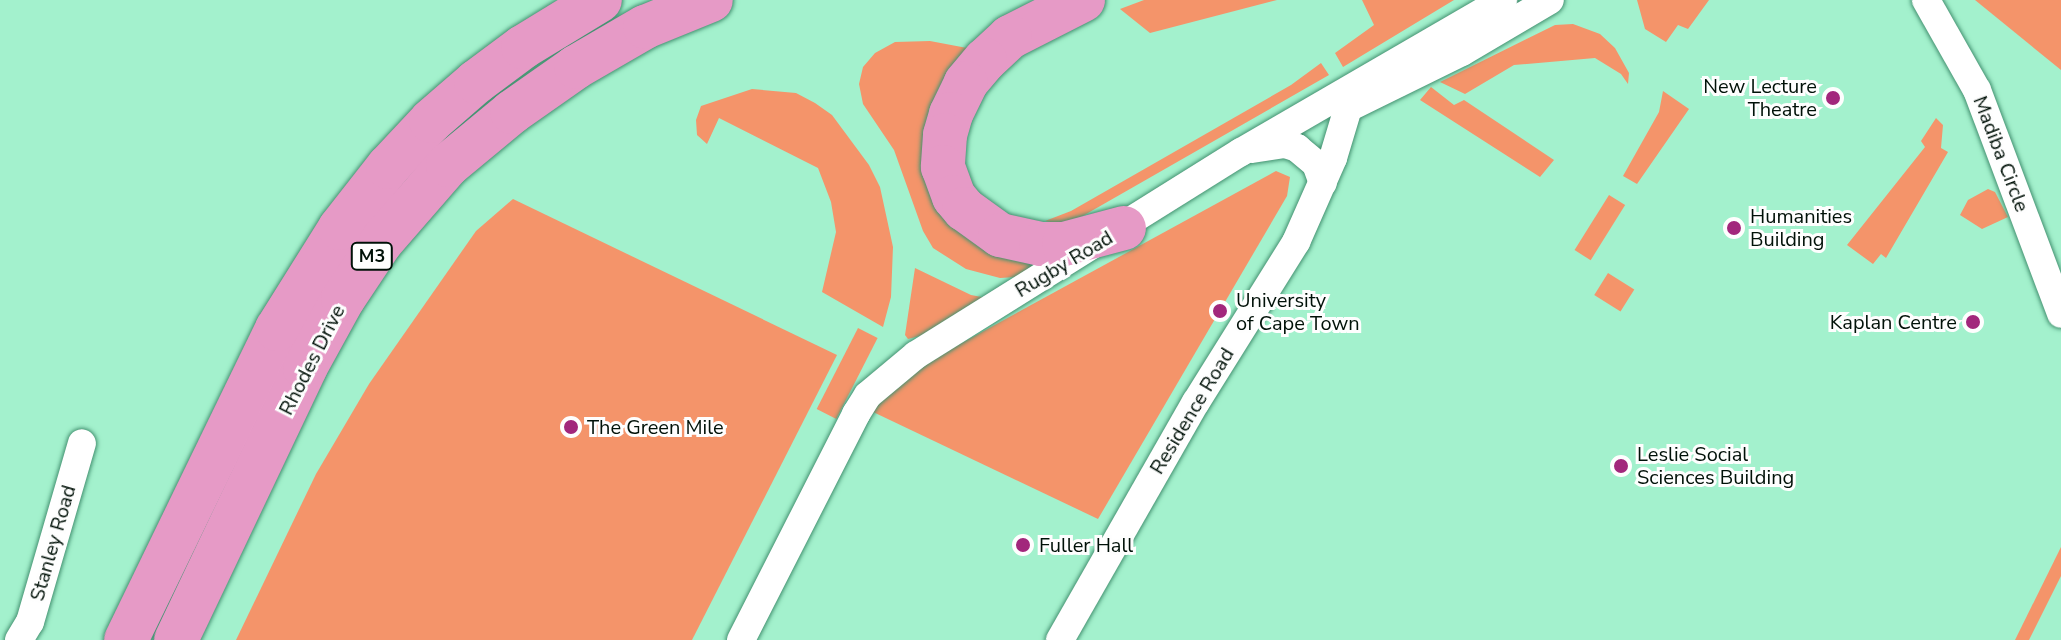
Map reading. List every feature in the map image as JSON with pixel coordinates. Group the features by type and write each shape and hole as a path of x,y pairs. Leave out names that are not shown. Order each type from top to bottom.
{"highway":[{"name":"Rhodes Drive","path":"126,640 277,329 340,228 388,167 465,91 523,47 600,0"},
{"name":"Rhodes Drive","path":"176,640 305,368 343,299 381,242 448,165 512,112 645,27 711,0"},
{"path":"1083,0 1010,37 985,60 966,83 951,114 945,135 943,167 954,197 964,209 1000,235 1041,244 1064,244 1124,228"}],"street":[{"name":"Rugby Road","path":"741,640 868,395 916,355 1124,228 1241,152 1503,0"},
{"path":"1323,183 1344,116 1356,102 1462,52 1550,0"},
{"name":"Madiba Circle","path":"1926,0 1977,90 2061,314"},
{"path":"1241,152 1269,145 1297,148 1316,164 1323,183"},
{"name":"Residence Road","path":"1060,640 1196,402 1296,242 1323,183"},
{"name":"Stanley Road","path":"19,640 30,622 82,443"}],"shaded area":[{"path":"1144,0 1277,0 1150,33 1120,9"},
{"path":"1362,0 1454,0 1343,67 1335,53 1374,25"},
{"path":"1637,0 1709,0 1688,29 1678,25 1666,42 1645,29"},
{"path":"1975,0 2061,0 2061,70"},
{"path":"1573,24 1600,34 1615,48 1629,73 1628,84 1621,74 1595,58 1514,65 1465,94 1440,82 1555,25"},
{"path":"930,41 967,48 933,159 1045,258 1017,277 1000,278 966,269 933,248 923,231 894,150 863,104 859,84 863,67 875,53 895,42"},
{"path":"1321,63 1329,75 1067,225 1045,221 1071,211 1291,85"},
{"path":"1431,87 1454,105 1464,100 1554,160 1540,177 1420,100"},
{"path":"752,89 796,93 815,103 832,115 869,165 880,187 893,247 891,297 883,327 822,292 836,232 831,202 818,168 719,118 707,144 697,135 696,120 701,106"},
{"path":"1663,91 1689,109 1637,184 1623,176 1659,112"},
{"path":"1936,118 1943,125 1941,148 1948,152 1886,258 1881,254 1873,264 1847,245 1925,147 1921,141"},
{"path":"1276,171 1290,177 1287,196 1098,519 871,411 918,367"},
{"path":"1988,189 1995,192 2008,217 1982,229 1960,215 1968,200"},
{"path":"1609,195 1625,205 1591,260 1575,250"},
{"name":"The Green Mile","path":"513,199 837,355 692,640 236,640 316,474 369,384 476,231"},
{"path":"915,268 971,295 987,298 928,334 908,339 905,335"},
{"path":"1608,273 1634,289 1621,311 1594,295"},
{"path":"858,328 878,338 836,419 817,409"},
{"path":"2061,547 2061,576 2029,640 2015,640"}],"place":[{"name":"New Lecture Theatre","path":"1833,98"},
{"name":"Humanities Building","path":"1734,228"},
{"name":"University of Cape Town","path":"1220,311"},
{"name":"Kaplan Centre","path":"1973,322"},
{"name":"The Green Mile","path":"571,427"},
{"name":"Leslie Social Sciences Building","path":"1621,466"},
{"name":"Fuller Hall","path":"1023,545"}]}
